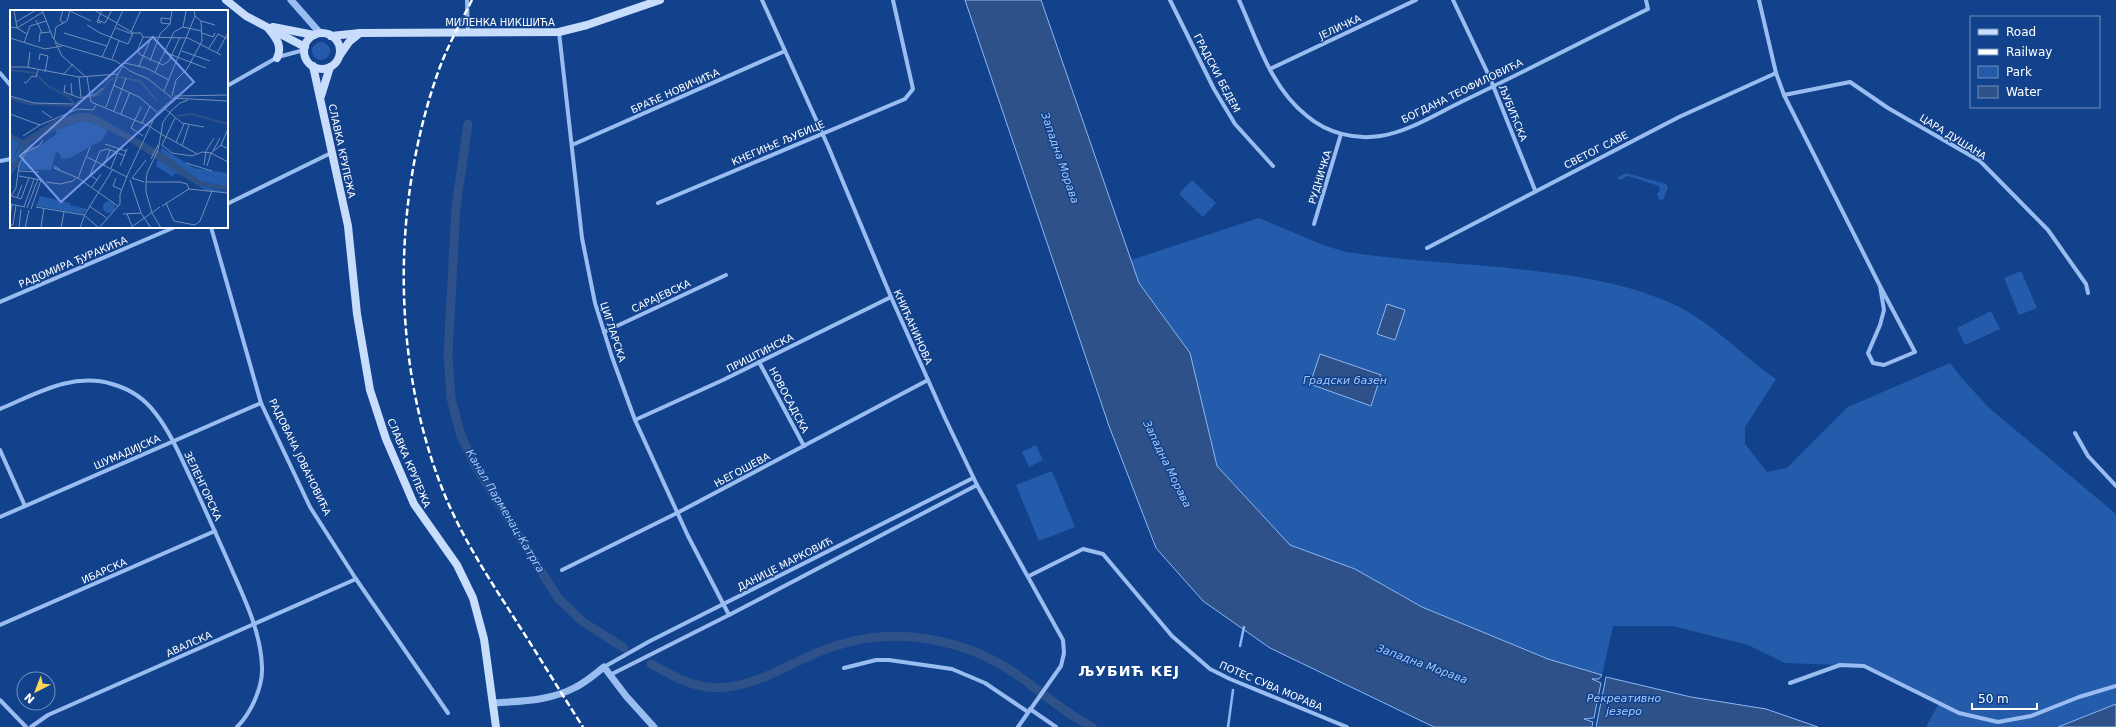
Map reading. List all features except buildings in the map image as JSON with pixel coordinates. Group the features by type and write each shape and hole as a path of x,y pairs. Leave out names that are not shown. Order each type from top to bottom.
{"main road":[{"path":"226,0 246,16 267,25 304,49 306,59 313,66 318,69 330,67"},
{"name":"МИЛЕНКА НИКШИЋА","path":"331,36 360,33 559,32 587,25 660,0"},
{"path":"267,25 331,36 340,47 339,57"},
{"path":"267,25 279,43 280,49 276,58"},
{"path":"321,96 330,67 349,42 360,33"},
{"path":"304,49 317,34"},
{"name":"СЛАВКА КРУПЕЖА","path":"313,66 321,96 331,153 348,226 361,346 375,406 393,455 417,509 457,565 470,590 481,623 494,703"},
{"path":"494,703 496,727"}],"street":[{"path":"291,0 317,34"},
{"path":"467,0 468,32"},
{"name":"КНИЋАНИНОВА","path":"762,0 822,133 891,297 973,478 1029,576 1063,640 1064,653 1061,666 1029,711"},
{"name":"КНЕГИЊЕ ЉУБИЦЕ","path":"658,204 905,99 913,90 893,0"},
{"name":"ГРАДСКИ БЕДЕМ","path":"1170,0 1214,89 1235,124 1273,166"},
{"name":"БОГДАНА ТЕОФИЛОВИЋА","path":"1239,0 1280,88 1307,117 1322,126 1341,134 1365,137 1381,136 1399,131 1494,86 1648,9 1646,0"},
{"name":"ЈЕЛИЧКА","path":"1270,69 1416,0"},
{"name":"ЉУБИЋСКА","path":"1453,0 1494,86 1535,190"},
{"path":"1759,0 1776,73 1784,95 1880,286 1915,352 1884,365 1873,362 1868,354 1880,325 1884,310 1880,286"},
{"name":"ЦИГЛАРСКА","path":"559,32 582,238 595,303 635,420 677,513 729,615"},
{"path":"228,85 276,58 304,49"},
{"name":"БРАЋЕ НОВИЧИЋА","path":"572,145 785,51"},
{"path":"0,73 10,85"},
{"name":"СВЕТОГ САВЕ","path":"1427,248 1535,190 1679,117 1776,73"},
{"name":"ЦАРА ДУШАНА","path":"1784,95 1850,82 1888,108 1980,161 2048,230 2086,284 2088,293"},
{"name":"РУДНИЧКА","path":"1314,224 1341,134"},
{"path":"228,204 331,153"},
{"path":"0,161 10,159"},
{"name":"РАДОМИРА ЂУРАКИЋА","path":"0,302 173,228"},
{"name":"РАДОВАНА ЈОВАНОВИЋА","path":"211,228 261,403 310,507 356,580 448,713"},
{"name":"САРАЈЕВСКА","path":"604,332 726,275"},
{"name":"ПРИШТИНСКА","path":"635,420 759,362 891,297"},
{"name":"НОВОСАДСКА","path":"759,362 804,446"},
{"name":"ЗЕЛЕНГОРСКА","path":"0,409 49,388 83,379 112,384 139,396 156,413 174,440 254,623 262,657 262,678 252,706 237,727"},
{"name":"ЊЕГОШЕВА","path":"562,570 677,513 928,380"},
{"name":"ШУМАДИЈСКА","path":"0,517 261,403"},
{"path":"2075,433 2088,456 2116,486"},
{"path":"0,450 25,506"},
{"name":"ДАНИЦЕ МАРКОВИЋ","path":"604,667 723,604 973,478"},
{"name":"ДАНИЦЕ МАРКОВИЋ","path":"609,676 977,485"},
{"name":"ИБАРСКА","path":"0,625 215,531"},
{"name":"ПОТЕС СУВА МОРАВА","path":"1029,576 1083,549 1103,554 1172,636 1210,669 1230,679 1347,727"},
{"name":"АВАЛСКА","path":"31,727 48,715 254,623 356,580"},
{"path":"844,668 876,660 889,660 952,669 985,683 1056,727"},
{"path":"1790,683 1840,665 1864,666 1959,713 1998,722 2031,716 2079,697 2116,686"},
{"path":"494,703 542,699 556,696 578,686 604,667 609,676 654,727"},
{"path":"0,700 26,727"},
{"path":"1018,727 1029,711"}],"green space":[{"path":"321,42 327,45 330,51 327,57 321,60 315,57 312,51 315,45"},
{"path":"1626,173 1666,184 1668,188 1663,200 1659,199 1657,194 1660,190 1659,186 1628,176 1622,180 1616,178"},
{"path":"1192,180 1216,203 1203,217 1179,194"},
{"path":"1259,218 1323,245 1346,252 1509,268 1591,279 1611,283 1651,295 1685,310 1712,328 1776,379 1745,427 1745,444 1767,472 1787,468 1848,407 1950,363 1988,407 2116,514 2116,704 2058,727 1926,727 1939,703 1864,666 1785,663 1748,645 1673,626 1613,626 1602,675 1548,659 1422,607 1355,569 1290,545 1217,466 1190,353 1139,283 1131,260"},
{"path":"2021,271 2037,308 2019,315 2004,278"},
{"path":"1991,311 2000,329 1965,345 1957,328"},
{"path":"1036,445 1043,460 1029,467 1022,452"},
{"path":"1052,471 1075,527 1039,541 1016,485"}],"water":[{"name":"Западна Морава","path":"965,0 1041,0 1139,283 1190,353 1217,466 1290,545 1355,569 1422,607 1548,659 1602,675 1599,679 1592,679 1601,683 1598,698 1588,698 1597,702 1594,718 1584,719 1593,722 1592,727 1434,727 1270,648 1203,601 1156,548 1109,426"},
{"path":"1387,304 1405,310 1395,340 1377,334"},
{"name":"Градски базен","path":"1320,354 1381,375 1371,406 1310,384"},
{"name":"Рекреативно језеро","path":"1606,677 1691,697 1766,709 1818,727 1596,727"},
{"path":"2116,704 2116,727 2058,727"}],"waterway":[{"name":"Канал Парменац-Катрга","path":"468,124 456,207 448,354 451,398 461,436 475,465 558,598 583,622 624,648"},
{"path":"1240,646 1244,627"},
{"name":"Канал Парменац-Катрга","path":"651,664 692,684 721,688 735,686 763,678 828,648 852,641 888,636 928,639 956,645 983,655 1008,669 1055,704 1092,727"},
{"path":"1228,727 1233,690"}],"railway":[{"path":"472,0 448,48 436,78 421,129 411,181 405,235 404,289 407,343 415,397 428,448 453,515 489,578 583,727"}],"district":[{"name":"ЉУБИЋ КЕЈ","path":"1129,671"}]}
